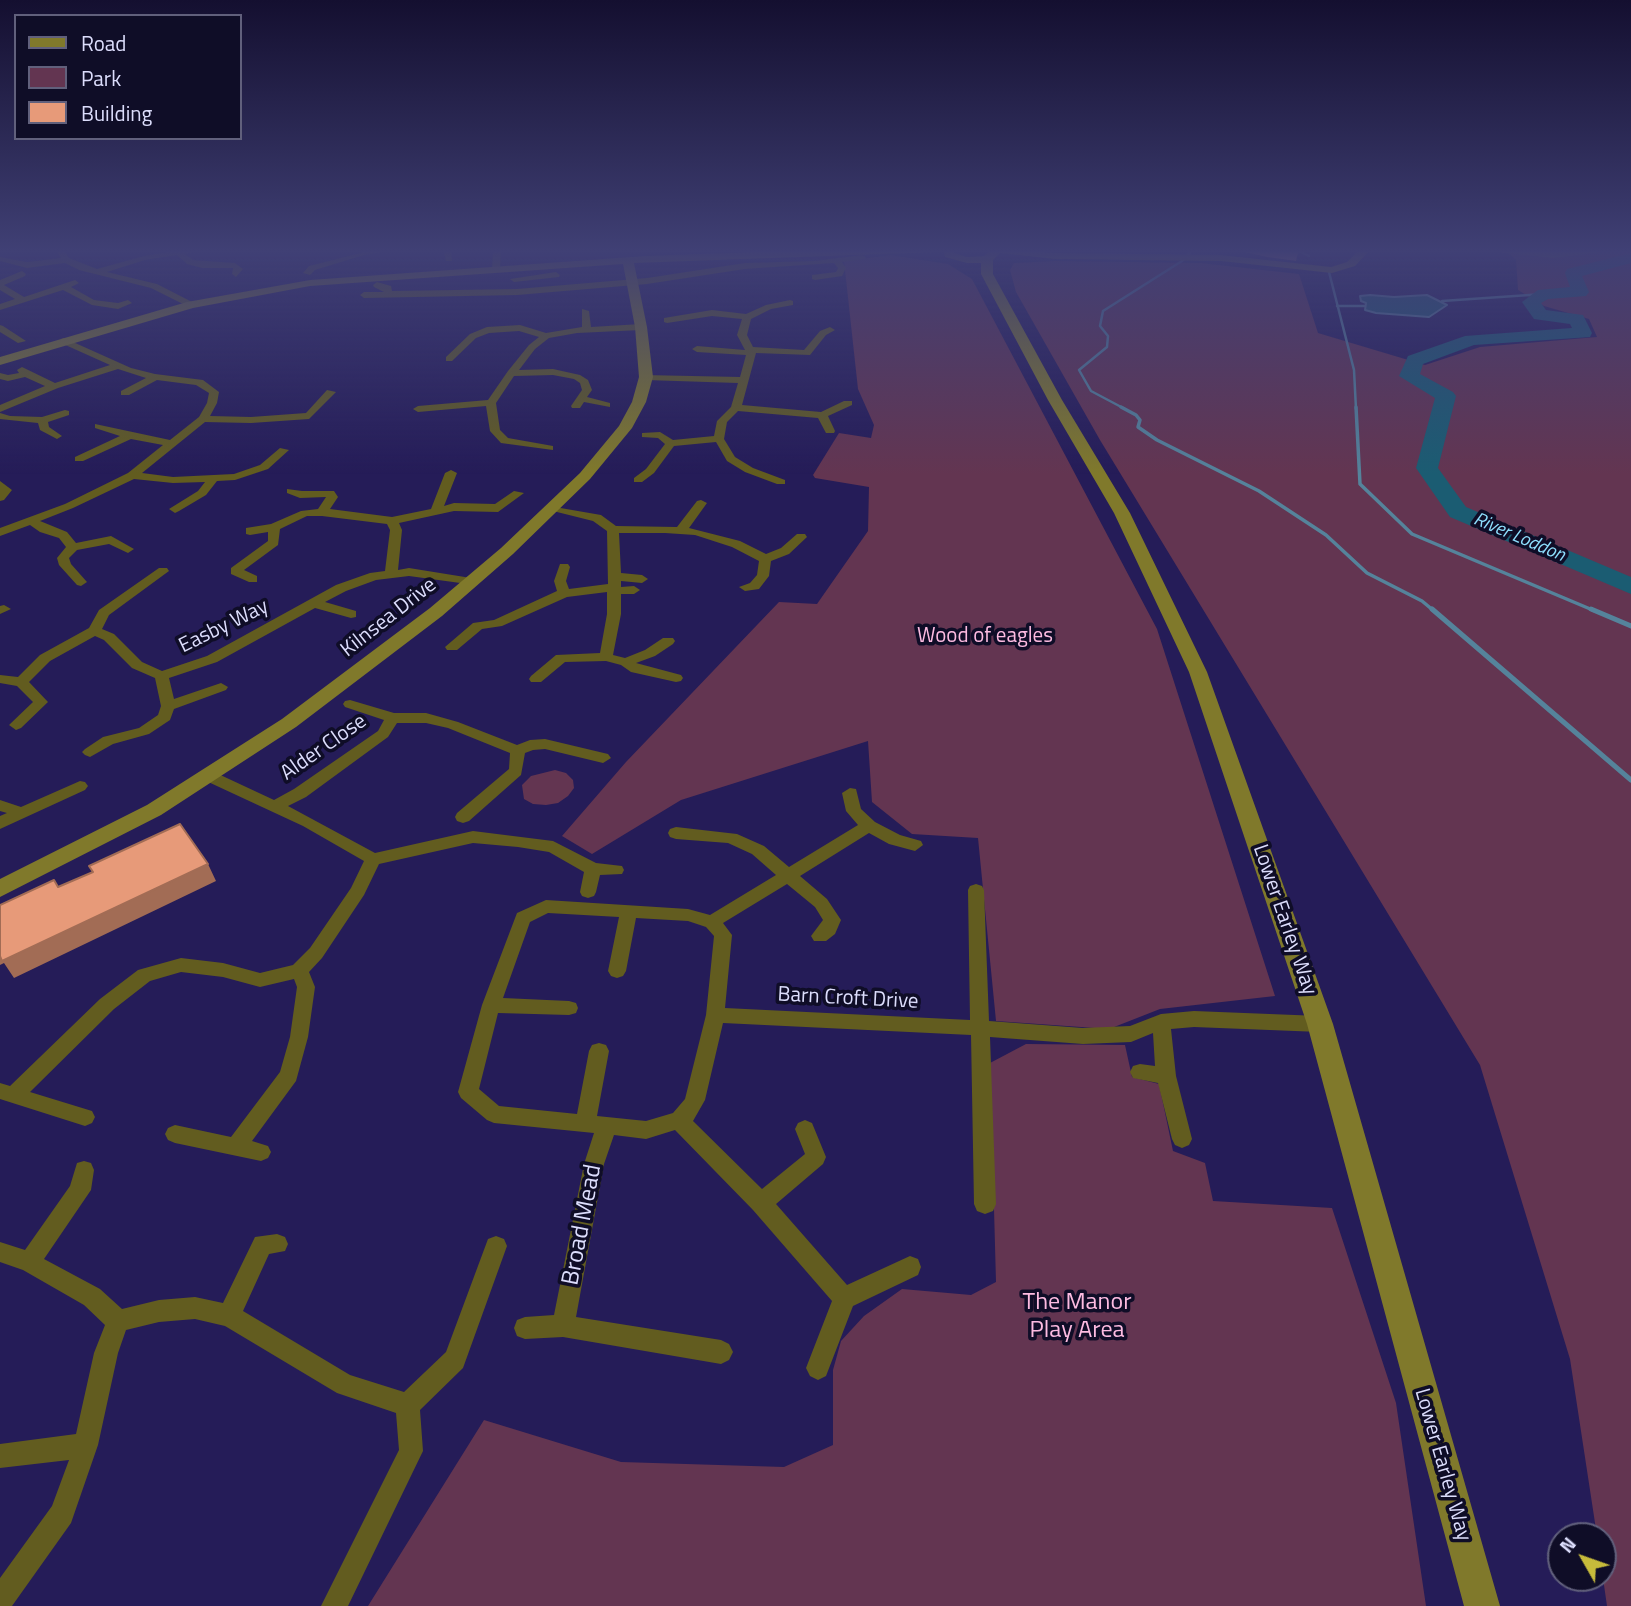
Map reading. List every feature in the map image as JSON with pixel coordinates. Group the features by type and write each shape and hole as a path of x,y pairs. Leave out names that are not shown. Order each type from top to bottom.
{"street":[{"path":"0,360 124,324"},
{"path":"586,324 587,329"},
{"name":"Kilnsea Drive","path":"0,889 86,846 209,776 289,723 471,582 585,476 625,428 639,402 646,377 641,324"},
{"path":"745,324 742,335 751,351 736,408 722,421 719,439 731,458 749,470 781,482"},
{"name":"Lower Earley Way","path":"1021,324 1055,400 1122,513 1198,672 1320,1024 1482,1606"},
{"path":"550,448 531,451 505,441 495,431 491,403 531,346 546,336 587,329 641,327"},
{"path":"0,328 21,341"},
{"path":"468,354 452,356 472,336 495,328 520,328 546,336"},
{"path":"697,349 751,351 808,358 823,333 830,330"},
{"path":"0,532 32,522 132,475 203,419 214,392 209,387 187,378 155,377 118,366 64,341"},
{"path":"0,410 54,386 118,366"},
{"path":"0,376 8,378 24,372 54,386"},
{"path":"511,373 552,372 577,377 584,382 587,390 579,403 606,405"},
{"path":"125,393 155,377"},
{"path":"646,377 742,380"},
{"path":"298,428 331,392"},
{"path":"424,397 435,400 435,407"},
{"path":"418,409 491,403"},
{"path":"736,408 822,415 848,403"},
{"path":"0,416 9,419 43,420 65,414"},
{"path":"822,415 830,431"},
{"path":"203,419 251,420 309,416"},
{"path":"43,420 44,428 57,436"},
{"path":"99,426 130,436 173,444"},
{"path":"646,435 662,431 671,443"},
{"path":"79,458 130,436"},
{"path":"638,480 650,471 671,443 719,439"},
{"path":"132,475 173,480 235,477 264,467 284,450"},
{"path":"650,471 664,475"},
{"path":"437,509 451,473"},
{"path":"175,509 202,493 214,478"},
{"path":"0,484 6,489 0,498"},
{"path":"291,491 300,495 330,493 332,497 322,512"},
{"path":"250,531 274,527 305,513 322,512 392,522 437,509 471,505 495,512 518,493"},
{"path":"681,530 701,503"},
{"path":"553,508 597,518 612,530 681,530 714,536 765,559 785,551 801,537"},
{"path":"0,518 13,528"},
{"path":"32,522 63,535 73,547"},
{"path":"391,573 396,530 392,522"},
{"path":"253,579 235,570 274,542 274,527"},
{"path":"606,657 614,614 615,546 612,530"},
{"path":"81,582 65,565 63,558 73,547 111,540 128,549"},
{"path":"745,587 754,586 763,576 765,559"},
{"path":"564,567 560,581 564,593"},
{"path":"21,682 45,658 93,631 104,613 163,571"},
{"name":"Easby Way","path":"93,631 109,637 137,665 161,676 212,659 341,587 391,573 409,572 471,582"},
{"path":"452,647 478,626 497,623 564,593 642,579"},
{"path":"614,584 634,590"},
{"path":"132,595 148,601"},
{"path":"313,603 351,614"},
{"path":"497,623 501,639"},
{"path":"626,662 650,653 667,641"},
{"path":"536,679 561,658 606,657 626,662 636,669 676,678"},
{"path":"161,676 166,711 181,723"},
{"path":"0,679 21,682 41,702 16,725"},
{"path":"90,752 108,740 144,731 166,711 221,687"},
{"name":"Alder Close","path":"350,704 393,718 426,718 453,725 518,751"},
{"name":"Alder Close","path":"273,807 300,793 358,753 383,734 393,718"},
{"path":"463,817 516,771 518,751 530,745 545,744 603,758"},
{"path":"209,776 309,822 373,859 473,837 553,847 593,869 616,870"},
{"path":"0,823 79,786"},
{"path":"850,793 854,811 870,826 895,840 915,845"},
{"path":"0,805 21,813"},
{"path":"712,922 870,826"},
{"path":"676,833 731,838 758,850 821,903 832,920 830,929 820,936"},
{"path":"7,1093 107,1004 144,975 181,965 223,970 260,980 299,971 316,953 358,891 373,859"},
{"path":"588,892 593,869"},
{"path":"976,890 985,1204"},
{"path":"546,906 629,912 688,915 712,922 723,935 715,1015 695,1100 689,1112 679,1120 646,1130 494,1114 468,1093 491,1005 523,918 546,906"},
{"path":"617,971 629,912"},
{"path":"236,1146 289,1075 299,1037 306,987 299,971"},
{"path":"491,1005 569,1008"},
{"name":"Barn Croft Drive","path":"715,1015 1083,1036 1130,1034 1161,1022 1194,1019 1320,1024"},
{"path":"1161,1022 1166,1076 1182,1139"},
{"name":"Broad Mead","path":"563,1325 594,1164 598,1051"},
{"path":"1140,1072 1166,1076"},
{"path":"7,1093 85,1117"},
{"path":"679,1120 761,1203 844,1298"},
{"path":"761,1203 816,1157 805,1129"},
{"path":"175,1133 261,1152"},
{"path":"29,1262 80,1191 84,1170"},
{"path":"229,1316 264,1242"},
{"path":"334,1606 411,1451 408,1405 455,1360 496,1246"},
{"path":"0,1252 29,1262 92,1297 118,1321"},
{"path":"818,1368 844,1298 910,1267"},
{"path":"118,1321 159,1311 195,1308 229,1316 345,1385 408,1405"},
{"path":"0,1600 62,1514 86,1445 106,1353 118,1321"},
{"path":"526,1328 563,1325 721,1352"},
{"path":"0,1456 86,1445"}],"green space":[{"name":"Wood of eagles","path":"851,324 996,324 1157,629 1275,996 1160,1009 1109,1029 996,1021 978,838 912,834 872,802 868,741 681,800 592,854 562,836 626,762 779,602 817,604 868,531 869,487 815,478 813,475 839,433 871,438 874,425 858,389"},
{"path":"1034,324 1315,324 1318,333 1425,365 1480,347 1597,337 1591,324 1631,324 1631,1606 1607,1606 1605,1592 1617,1592 1617,1522 1595,1522 1570,1359 1480,1065 1100,440"},
{"path":"555,770 566,773 573,780 574,788 568,796 558,803 546,805 533,804 524,799 522,785 531,776"},
{"name":"The Manor Play Area","path":"1026,1044 1125,1045 1132,1077 1159,1084 1173,1151 1205,1163 1213,1201 1332,1208 1396,1403 1426,1606 368,1606 484,1420 621,1462 784,1467 833,1445 833,1370 841,1341 864,1316 902,1289 971,1295 996,1282 990,1063"}],"building":[{"path":"180,824 208,864 2,961 0,905 54,880 58,887 93,872 89,866"}],"waterway":[{"path":"1100,324 1108,336 1107,347 1079,370 1091,391 1125,409"},
{"path":"1342,324 1354,370 1356,409"},
{"name":"River Loddon","path":"1579,324 1583,333 1472,340 1415,360 1409,376 1446,396 1427,468 1458,512 1631,586"},
{"path":"1121,407 1136,415 1140,420 1138,427 1157,440 1259,491 1326,535 1367,573 1422,601 1434,611"},
{"path":"1356,407 1360,484 1412,534 1595,611"},
{"path":"1432,609 1631,780"},
{"path":"1591,609 1631,626"}]}
